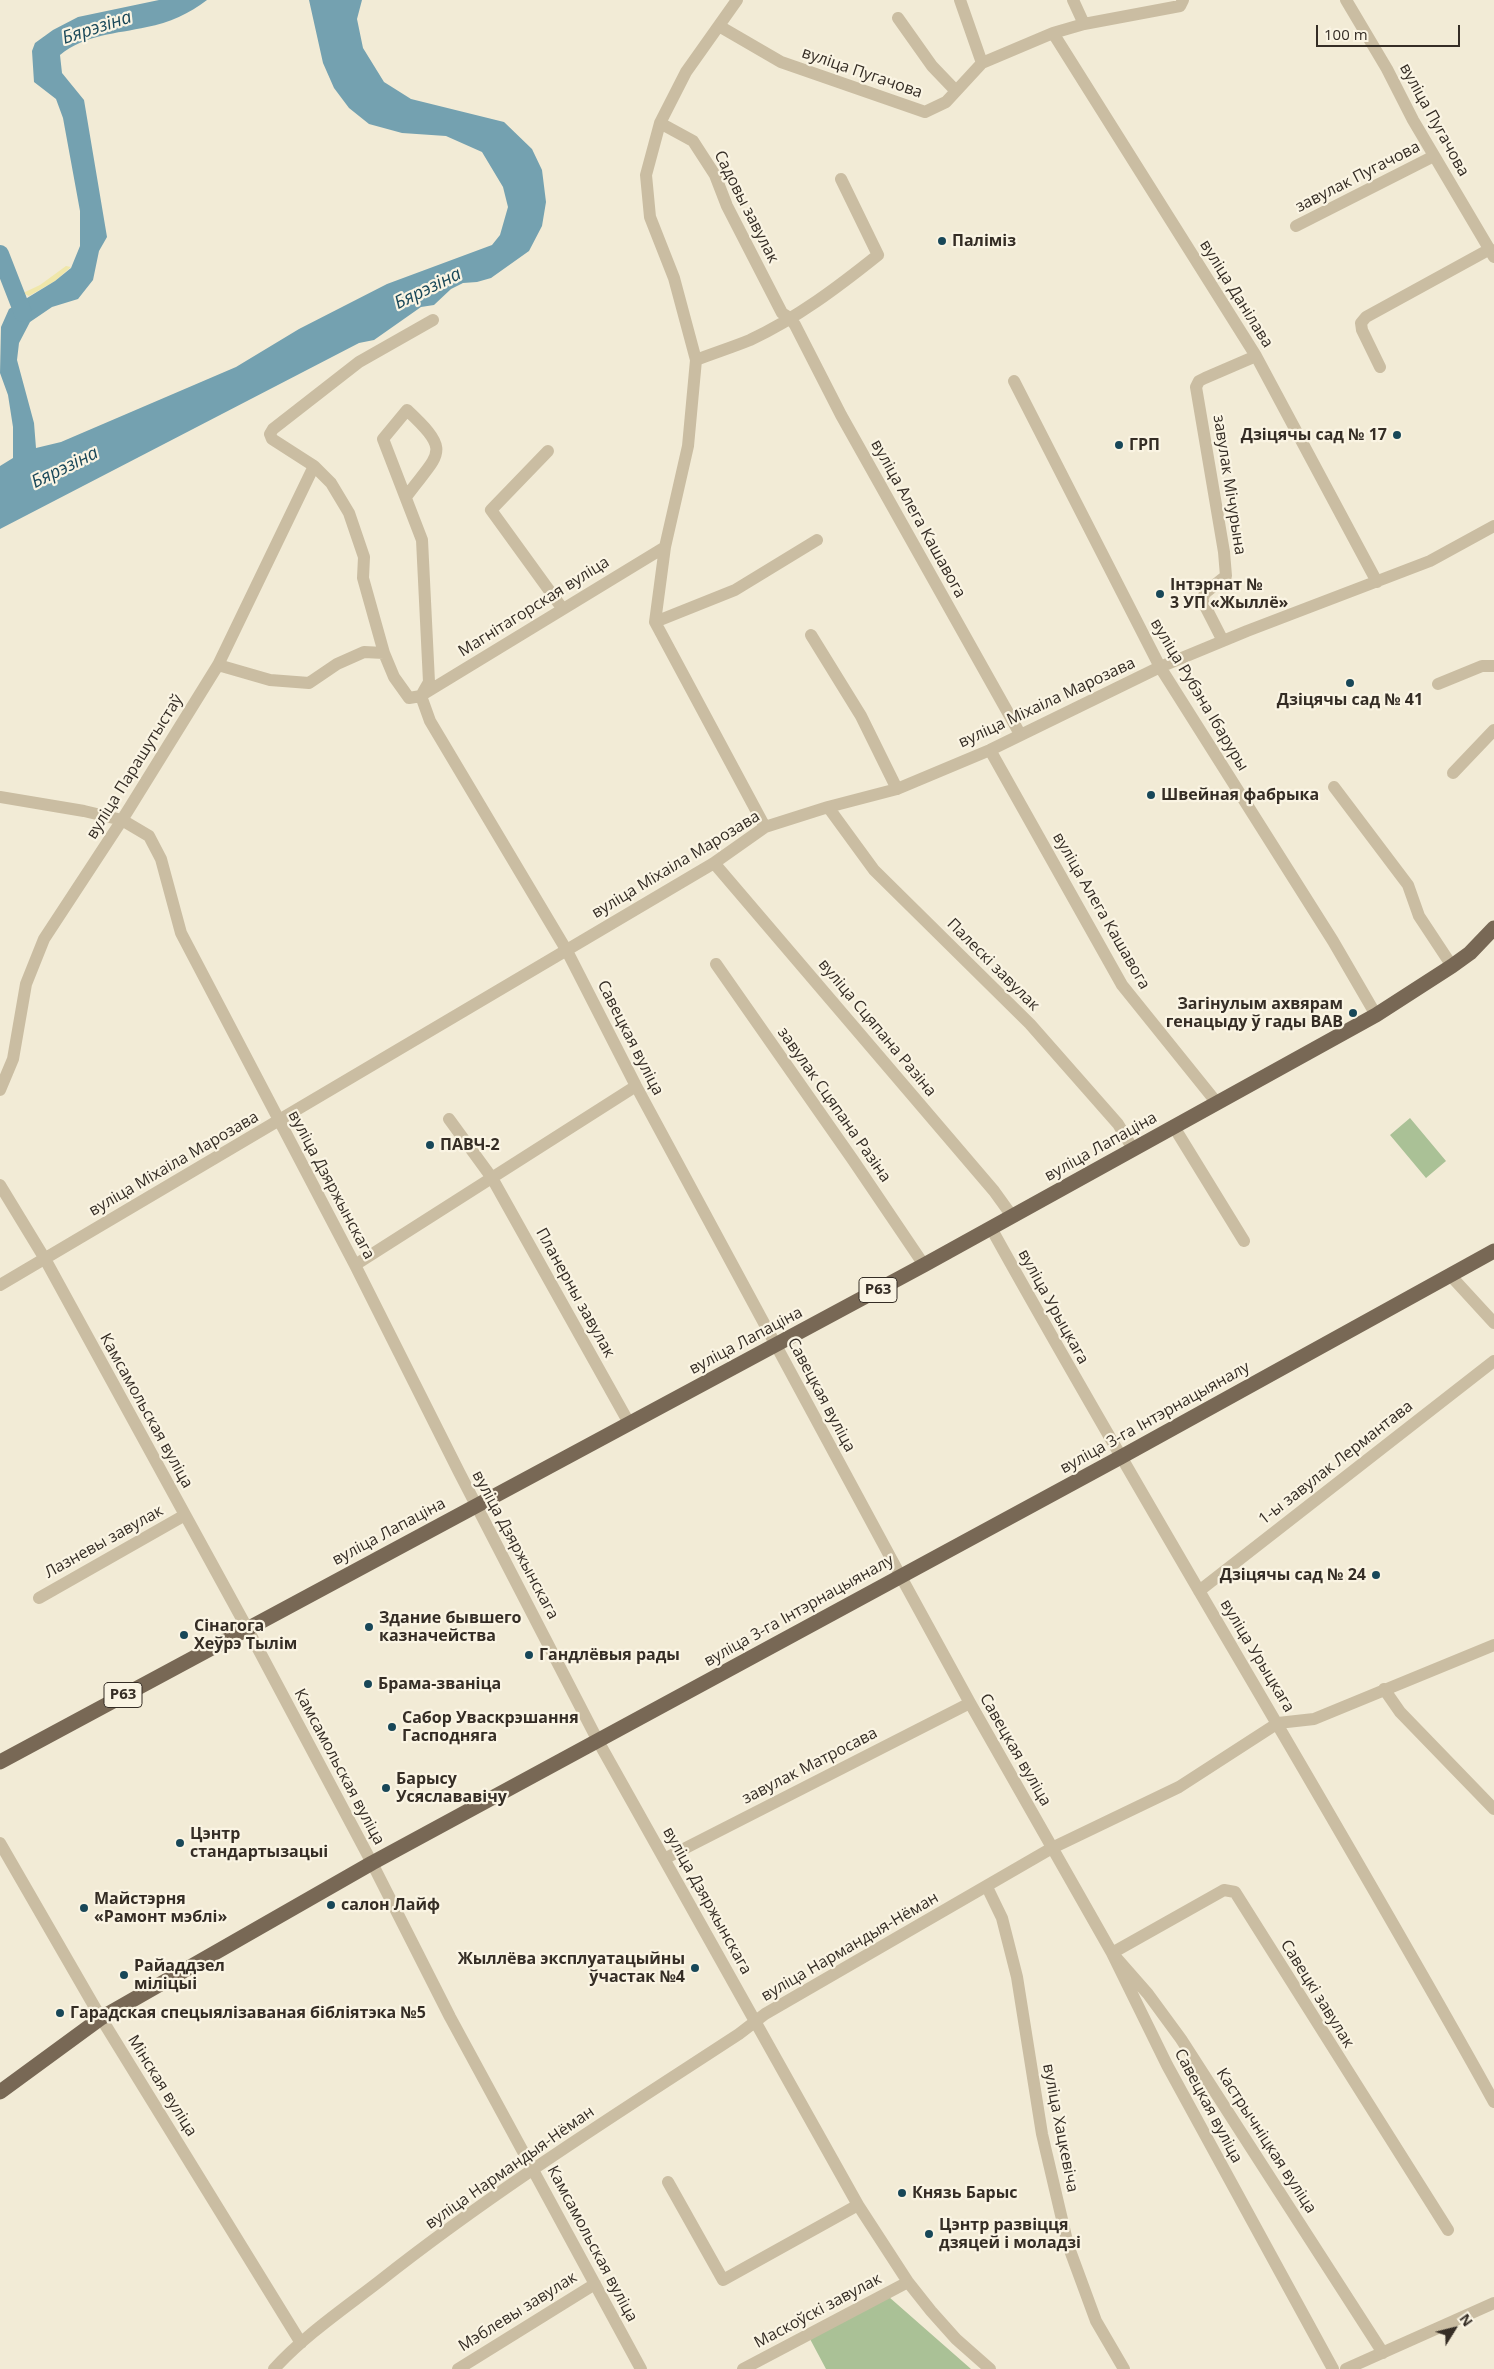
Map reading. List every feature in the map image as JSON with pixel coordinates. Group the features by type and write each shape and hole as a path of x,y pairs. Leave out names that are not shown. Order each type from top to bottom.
{"main road":[{"name":"вуліца Лапаціна","path":"0,1762 924,1265 1376,1015 1452,966 1470,952 1494,928"},
{"name":"вуліца 3-га Інтэрнацыяналу","path":"0,2092 101,2018 372,1863 900,1575 1121,1457 1494,1251"}],"street":[{"path":"736,0 686,72 660,122 646,175 650,217 674,278 696,360 688,446 665,547 655,622 765,827"},
{"path":"960,0 982,63"},
{"path":"1073,0 1084,24"},
{"name":"вуліца Пугачова","path":"719,26 781,62 925,112 946,102 955,90 982,63 1053,33 1084,24 1180,6 1183,0"},
{"name":"вуліца Пугачова","path":"1346,0 1387,69 1434,156 1492,253"},
{"path":"898,18 932,66 955,90"},
{"name":"вуліца Данілава","path":"1053,33 1256,356 1377,582"},
{"name":"Садовы завулак","path":"660,122 693,141 715,175 727,206 782,313 790,318"},
{"name":"завулак Пугачова","path":"1296,226 1434,156"},
{"path":"696,360 750,340 790,318 838,287 878,255 841,179"},
{"path":"1380,367 1362,330 1361,323 1366,317 1492,253"},
{"name":"вуліца Алега Кашавога","path":"790,318 841,415 1020,734"},
{"path":"406,497 437,455 437,445 434,437 407,410 383,439 422,540 429,682 421,696 409,698 394,677 384,653 363,578 364,557 349,512 331,483 314,466 272,439 270,434 273,428 359,362 433,320"},
{"name":"завулак Мічурына","path":"1223,641 1202,600 1205,593 1226,576 1224,552 1196,387 1198,381 1256,356"},
{"name":"вуліца Рубэна Ібаруры","path":"1014,381 1160,667 1333,941 1376,1015"},
{"path":"548,451 491,510 562,608"},
{"name":"вуліца Парашутыстаў","path":"0,1090 12,1059 26,984 44,939 122,820 218,664 314,466"},
{"name":"вуліца Міхаіла Марозава","path":"0,1285 714,863 765,827 828,807 897,789 990,750 1160,667 1430,561 1494,526"},
{"path":"655,622 735,590 817,540"},
{"name":"Магнітагорская вуліца","path":"421,696 562,608 665,547"},
{"path":"811,635 861,716 897,789"},
{"path":"218,664 270,680 309,683 337,664 364,652 384,653"},
{"path":"1438,684 1482,666 1494,666"},
{"name":"Савецкая вуліца","path":"421,696 430,722 567,951 636,1086 970,1704 1112,1953 1167,2065 1332,2369"},
{"path":"1453,773 1494,730"},
{"name":"вуліца Алега Кашавога","path":"990,750 1122,985 1217,1103"},
{"path":"1334,787 1408,884 1419,916 1452,966"},
{"name":"вуліца Дзяржынскага","path":"0,797 84,811 122,820 149,836 161,859 181,933 355,1265 598,1741 756,2020 838,2173 908,2282 956,2339 990,2369"},
{"name":"Палескі завулак","path":"828,807 874,870 1030,1024 1118,1124 1133,1149"},
{"name":"вуліца Сцяпана Разіна","path":"714,863 994,1191 1012,1216"},
{"name":"завулак Сцяпана Разіна","path":"716,964 924,1265"},
{"path":"355,1265 636,1086"},
{"name":"Планерны завулак","path":"448,1119 492,1178 629,1423"},
{"path":"1174,1127 1244,1241"},
{"name":"Камсамольская вуліца","path":"0,1185 45,1259 247,1628 372,1863 450,2017 641,2369"},
{"name":"вуліца Урыцкага","path":"991,1228 1121,1457 1278,1723 1494,2102"},
{"path":"1450,1275 1494,1323"},
{"name":"1-ы завулак Лермантава","path":"1199,1591 1494,1361"},
{"name":"Лазневы завулак","path":"39,1598 185,1515"},
{"name":"вуліца Нармандыя-Нёман","path":"274,2369 300,2343 407,2259 533,2168 740,2034 756,2020 1052,1848 1179,1787 1278,1723 1314,1719 1494,1645"},
{"path":"1384,1690 1400,1712 1494,1808"},
{"name":"завулак Матросава","path":"664,1858 970,1704"},
{"name":"Мінская вуліца","path":"0,1844 101,2018 300,2343"},
{"name":"вуліца Хацкевіча","path":"987,1887 1002,1918 1016,1977 1042,2134 1068,2245 1096,2321 1124,2369"},
{"name":"Савецкі завулак","path":"1112,1953 1224,1890 1235,1892 1448,2230"},
{"name":"Кастрычніцкая вуліца","path":"1112,1953 1148,1994 1181,2039 1383,2353"},
{"path":"668,2182 723,2280 858,2205"},
{"name":"Маскоўскі завулак","path":"743,2369 908,2282"},
{"name":"Мэблевы завулак","path":"458,2369 595,2284"},
{"path":"1346,2369 1494,2303"}],"green space":[{"path":"1410,1118 1446,1161 1426,1178 1390,1135"},
{"path":"889,2297 971,2369 826,2369 810,2339"}],"sand":[{"path":"66,266 71,267 55,281 29,296 23,293 40,285"}],"water":[{"name":"Бярэзіна","path":"159,0 207,0 194,9 171,20 91,39 70,48 60,55 62,73 84,100 107,237 99,251 93,280 78,299 52,307 30,322 19,343 17,360 34,423 36,448 61,442 236,367 299,329 387,284 492,245 500,235 508,207 503,187 482,152 446,136 402,133 369,124 349,108 334,88 323,63 309,0 362,0 357,19 363,48 384,82 411,99 504,122 532,149 542,170 546,202 542,226 529,251 491,278 463,283 451,289 434,305 421,307 374,340 359,343 0,529 0,466 13,458 13,427 8,395 0,373 1,327 9,309 55,281 71,268 80,246 80,211 63,118 56,99 34,82 32,51 35,43 53,30 78,17"}],"waterway":[{"path":"0,254 23,313"}],"place":[{"name":"Паліміз","path":"942,241"},
{"name":"Дзіцячы сад № 17","path":"1397,435"},
{"name":"ГРП","path":"1119,445"},
{"name":"Інтэрнат № 3 УП «Жыллё»","path":"1160,594"},
{"name":"Дзіцячы сад № 41","path":"1350,683"},
{"name":"Швейная фабрыка","path":"1151,795"},
{"name":"Загінулым ахвярам генацыду ў гады ВАВ","path":"1353,1013"},
{"name":"ПАВЧ-2","path":"430,1145"},
{"name":"Дзіцячы сад № 24","path":"1376,1575"},
{"name":"Здание бывшего казначейства","path":"369,1627"},
{"name":"Сінагога Хеўрэ Тылім","path":"184,1635"},
{"name":"Гандлёвыя рады","path":"529,1655"},
{"name":"Брама-званіца","path":"368,1684"},
{"name":"Сабор Уваскрэшання Гасподняга","path":"392,1727"},
{"name":"Барысу Усяслававічу","path":"386,1788"},
{"name":"Цэнтр стандартызацыі","path":"180,1843"},
{"name":"салон Лайф","path":"331,1905"},
{"name":"Майстэрня «Рамонт мэблі»","path":"84,1908"},
{"name":"Жыллёва эксплуатацыйны ўчастак №4","path":"695,1968"},
{"name":"Райаддзел міліцыі","path":"124,1975"},
{"name":"Гарадская спецыялізаваная бібліятэка №5","path":"60,2013"},
{"name":"Князь Барыс","path":"902,2193"},
{"name":"Цэнтр развіцця дзяцей і моладзі","path":"929,2234"}]}
